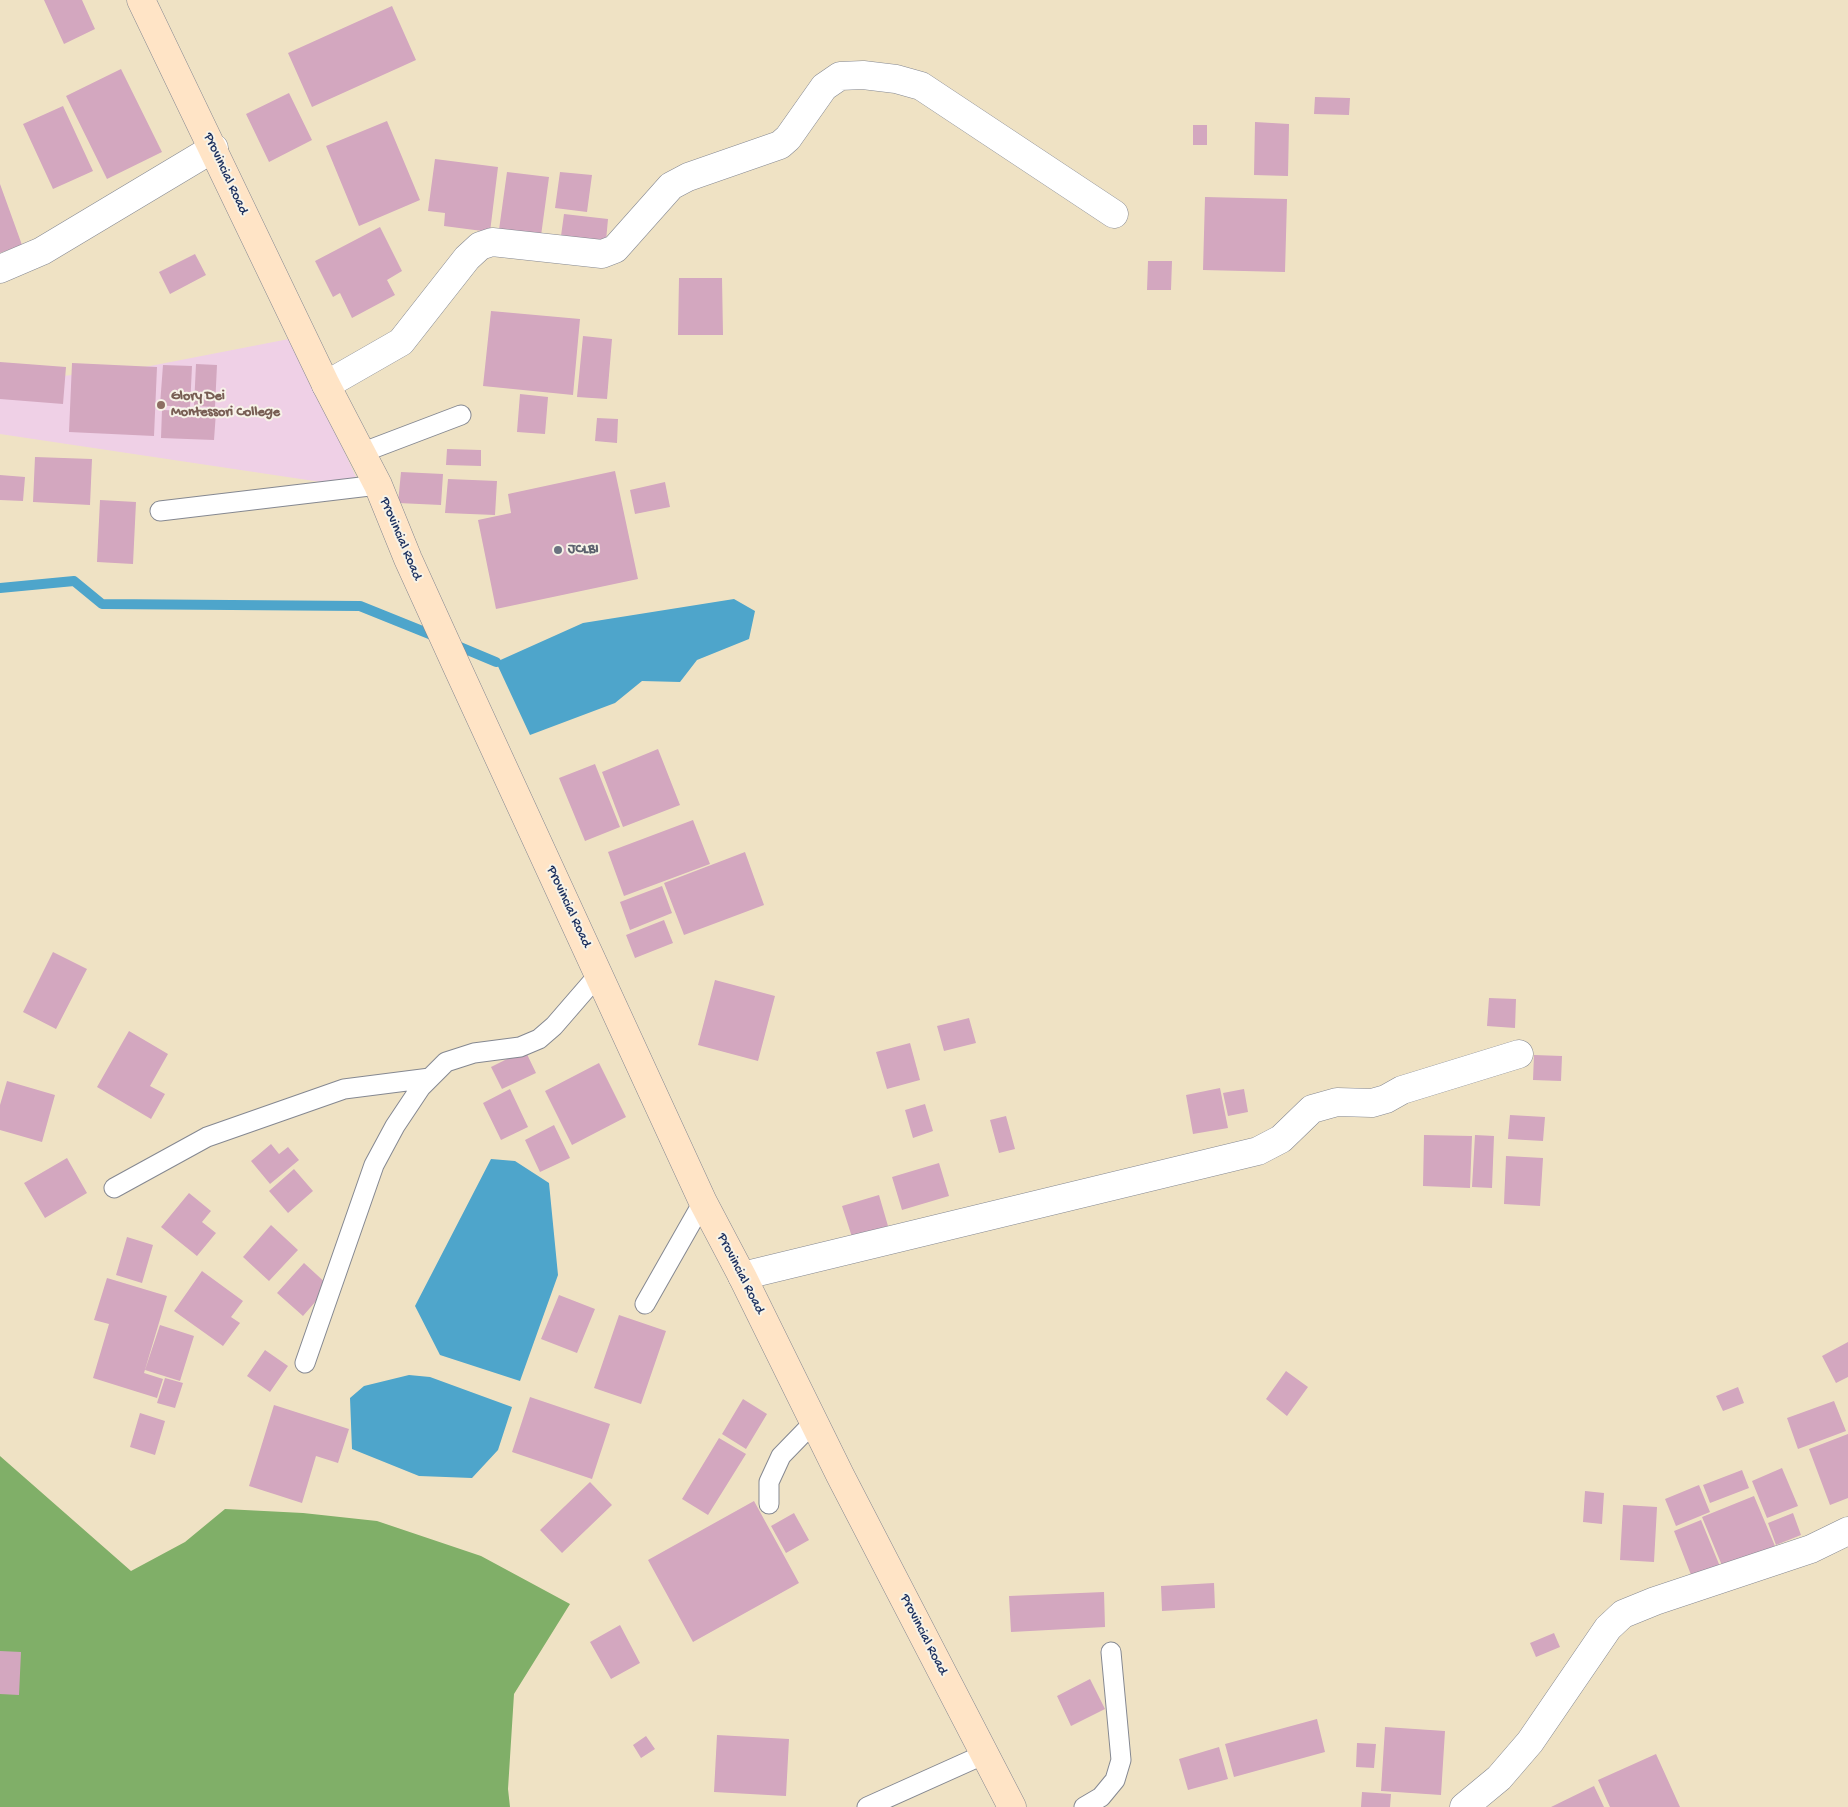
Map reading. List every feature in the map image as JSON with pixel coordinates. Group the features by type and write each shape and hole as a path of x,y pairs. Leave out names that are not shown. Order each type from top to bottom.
{"main road":[{"name":"Provincial Road","path":"141,0 214,148 326,385 378,485 438,626 702,1202 742,1276 814,1422 1012,1807"}],"street":[{"path":"326,385 401,342 467,258 480,246 492,242 602,254 615,249 671,186 688,177 780,144 788,138 824,87 840,76 863,75 896,79 921,86 1114,214"},
{"path":"0,270 42,252 214,148"},
{"path":"742,1276 1258,1151 1281,1139 1312,1109 1337,1102 1372,1103 1386,1099 1402,1090 1519,1054"},
{"path":"1464,1807 1499,1778 1530,1742 1608,1628 1622,1614 1655,1601 1811,1549 1848,1531"}],"lane":[{"path":"361,453 462,415"},
{"path":"160,511 378,485"},
{"path":"305,1364 374,1165 395,1126 421,1087 446,1062 474,1053 520,1047 539,1039 554,1026 599,974"},
{"path":"114,1188 207,1137 344,1089 430,1078"},
{"path":"645,1304 702,1202"},
{"path":"769,1504 769,1482 781,1456 814,1422"},
{"path":"1084,1807 1101,1797 1115,1780 1121,1760 1111,1652"},
{"path":"867,1807 985,1754"}],"shaded area":[{"name":"Glory Dei Montessori College","path":"294,338 361,488 0,434 0,373 63,376 145,367"}],"green space":[{"path":"0,1456 131,1571 185,1542 225,1509 303,1513 377,1521 481,1556 570,1604 514,1694 508,1789 510,1807 0,1807"}],"water":[{"path":"734,599 755,611 749,639 697,660 680,682 642,681 615,703 530,735 496,662 583,623"},
{"path":"491,1159 515,1161 549,1183 558,1275 520,1381 440,1355 415,1306"},
{"path":"409,1375 430,1377 512,1407 498,1450 472,1478 419,1476 352,1449 350,1398 364,1386"}],"building":[{"path":"44,0 82,0 95,29 64,44"},
{"path":"392,6 416,60 312,107 288,53"},
{"path":"121,69 162,152 107,179 66,96"},
{"path":"289,93 312,140 269,162 246,114"},
{"path":"1315,97 1350,98 1349,115 1314,114"},
{"path":"63,106 93,171 53,189 23,124"},
{"path":"387,121 420,200 359,226 326,146"},
{"path":"1255,122 1289,124 1288,176 1254,175"},
{"path":"1193,125 1207,125 1207,145 1193,145"},
{"path":"435,159 498,167 490,232 444,226 445,213 428,211"},
{"path":"507,172 549,177 540,243 498,237"},
{"path":"560,172 592,175 587,212 555,208"},
{"path":"0,184 22,245 0,253"},
{"path":"1205,197 1287,199 1285,272 1203,270"},
{"path":"564,214 608,219 606,241 561,236"},
{"path":"380,227 402,271 387,280 395,295 352,318 340,293 333,297 315,261"},
{"path":"195,254 206,275 170,294 159,272"},
{"path":"1148,261 1172,261 1171,290 1147,290"},
{"path":"679,278 722,278 723,335 678,335"},
{"path":"491,311 580,319 573,395 483,386"},
{"path":"583,336 612,339 607,399 577,397"},
{"path":"0,362 66,367 63,404 0,399"},
{"path":"72,363 157,367 154,436 69,432"},
{"path":"196,364 217,365 215,407 194,406"},
{"path":"163,365 192,366 190,408 160,405"},
{"path":"520,394 548,397 545,434 517,432"},
{"path":"162,410 216,412 214,440 161,438"},
{"path":"597,418 618,419 617,443 595,441"},
{"path":"447,449 481,450 481,466 446,465"},
{"path":"35,457 92,459 90,505 33,502"},
{"name":"JCLBI","path":"615,471 638,579 496,609 478,520 511,513 508,494"},
{"path":"401,472 443,474 441,505 398,503"},
{"path":"0,475 25,477 23,501 0,500"},
{"path":"448,479 497,481 495,515 445,513"},
{"path":"665,482 670,507 635,514 630,490"},
{"path":"100,500 136,502 133,564 97,562"},
{"path":"658,749 680,805 623,827 602,772"},
{"path":"595,764 620,827 585,841 559,778"},
{"path":"693,820 710,864 624,896 608,852"},
{"path":"745,852 764,905 684,935 664,883"},
{"path":"662,886 672,913 630,930 620,902"},
{"path":"664,920 673,943 635,958 626,935"},
{"path":"53,952 87,969 56,1029 23,1012"},
{"path":"715,980 775,996 758,1061 698,1045"},
{"path":"1489,998 1516,999 1515,1028 1487,1026"},
{"path":"969,1018 976,1043 944,1051 937,1026"},
{"path":"129,1031 168,1054 150,1086 165,1094 151,1119 97,1087"},
{"path":"910,1043 920,1080 887,1089 876,1052"},
{"path":"525,1050 536,1073 502,1089 491,1067"},
{"path":"1534,1055 1562,1056 1561,1081 1533,1080"},
{"path":"599,1063 626,1117 572,1145 545,1091"},
{"path":"7,1081 55,1095 42,1142 0,1130 0,1105"},
{"path":"1220,1088 1228,1128 1193,1134 1186,1095"},
{"path":"510,1089 528,1127 501,1140 483,1103"},
{"path":"1244,1089 1248,1112 1228,1116 1223,1093"},
{"path":"925,1104 933,1131 913,1138 905,1110"},
{"path":"1510,1115 1545,1117 1543,1141 1508,1139"},
{"path":"1006,1116 1015,1149 999,1153 990,1120"},
{"path":"554,1125 570,1158 540,1172 525,1140"},
{"path":"1424,1135 1472,1136 1470,1188 1423,1186"},
{"path":"1475,1135 1494,1136 1492,1188 1472,1187"},
{"path":"271,1144 279,1154 288,1147 299,1160 270,1184 251,1161"},
{"path":"1506,1156 1543,1158 1540,1206 1504,1204"},
{"path":"67,1158 87,1193 45,1218 24,1183"},
{"path":"939,1163 949,1196 902,1210 892,1177"},
{"path":"294,1169 313,1191 288,1213 269,1191"},
{"path":"189,1193 211,1211 202,1222 216,1233 197,1256 161,1227"},
{"path":"879,1195 888,1226 852,1237 842,1206"},
{"path":"271,1225 298,1250 269,1281 243,1257"},
{"path":"127,1237 153,1245 142,1283 116,1275"},
{"path":"304,1263 329,1286 303,1316 277,1293"},
{"path":"202,1271 243,1301 231,1317 240,1323 223,1346 174,1311"},
{"path":"107,1278 167,1296 144,1373 163,1379 157,1398 93,1378 109,1324 94,1320"},
{"path":"559,1295 595,1309 577,1353 541,1339"},
{"path":"619,1315 666,1331 641,1404 594,1388"},
{"path":"160,1325 194,1336 180,1381 145,1370"},
{"path":"1848,1342 1848,1377 1836,1383 1822,1356"},
{"path":"265,1350 288,1366 270,1392 247,1376"},
{"path":"1286,1371 1308,1387 1287,1416 1266,1399"},
{"path":"165,1378 183,1383 175,1408 157,1403"},
{"path":"1738,1387 1744,1403 1723,1411 1716,1396"},
{"path":"530,1397 610,1424 592,1479 512,1452"},
{"path":"743,1399 767,1414 746,1449 722,1434"},
{"path":"1834,1401 1846,1431 1798,1449 1787,1418"},
{"path":"274,1405 349,1429 338,1463 316,1456 302,1503 249,1486"},
{"path":"140,1413 165,1421 155,1455 130,1447"},
{"path":"1848,1434 1848,1498 1830,1505 1809,1449"},
{"path":"719,1438 746,1454 708,1515 682,1499"},
{"path":"1782,1468 1798,1506 1767,1518 1752,1481"},
{"path":"1742,1470 1749,1488 1710,1503 1703,1485"},
{"path":"590,1482 612,1505 562,1553 540,1530"},
{"path":"1699,1485 1710,1512 1676,1526 1665,1499"},
{"path":"1585,1491 1604,1493 1602,1524 1583,1522"},
{"path":"1754,1496 1775,1546 1723,1568 1702,1517"},
{"path":"754,1501 799,1583 693,1642 648,1560"},
{"path":"1623,1505 1657,1507 1654,1562 1620,1560"},
{"path":"794,1513 809,1540 786,1553 771,1526"},
{"path":"1793,1513 1801,1535 1776,1545 1768,1523"},
{"path":"1701,1520 1721,1569 1693,1580 1674,1531"},
{"path":"1214,1583 1215,1608 1162,1611 1161,1586"},
{"path":"1104,1592 1105,1627 1011,1632 1009,1596"},
{"path":"620,1625 640,1663 611,1679 590,1642"},
{"path":"1554,1633 1560,1647 1536,1657 1530,1643"},
{"path":"0,1651 21,1652 19,1695 0,1694"},
{"path":"1090,1679 1105,1709 1071,1726 1057,1696"},
{"path":"1317,1719 1325,1752 1234,1777 1225,1744"},
{"path":"1385,1727 1445,1731 1441,1795 1381,1791"},
{"path":"717,1735 789,1739 786,1796 714,1792"},
{"path":"646,1736 655,1749 641,1758 633,1745"},
{"path":"1357,1743 1376,1744 1374,1768 1356,1767"},
{"path":"1219,1747 1228,1779 1188,1790 1179,1759"},
{"path":"1656,1754 1680,1807 1610,1807 1598,1780"},
{"path":"1594,1786 1604,1807 1551,1807"},
{"path":"1362,1792 1391,1794 1390,1807 1361,1807"}],"waterway":[{"path":"0,588 74,581 102,604 360,606 437,637"},
{"path":"453,644 496,662"}],"place":[{"name":"Glory Dei Montessori College","path":"161,405"},
{"name":"JCLBI","path":"558,550"}]}
